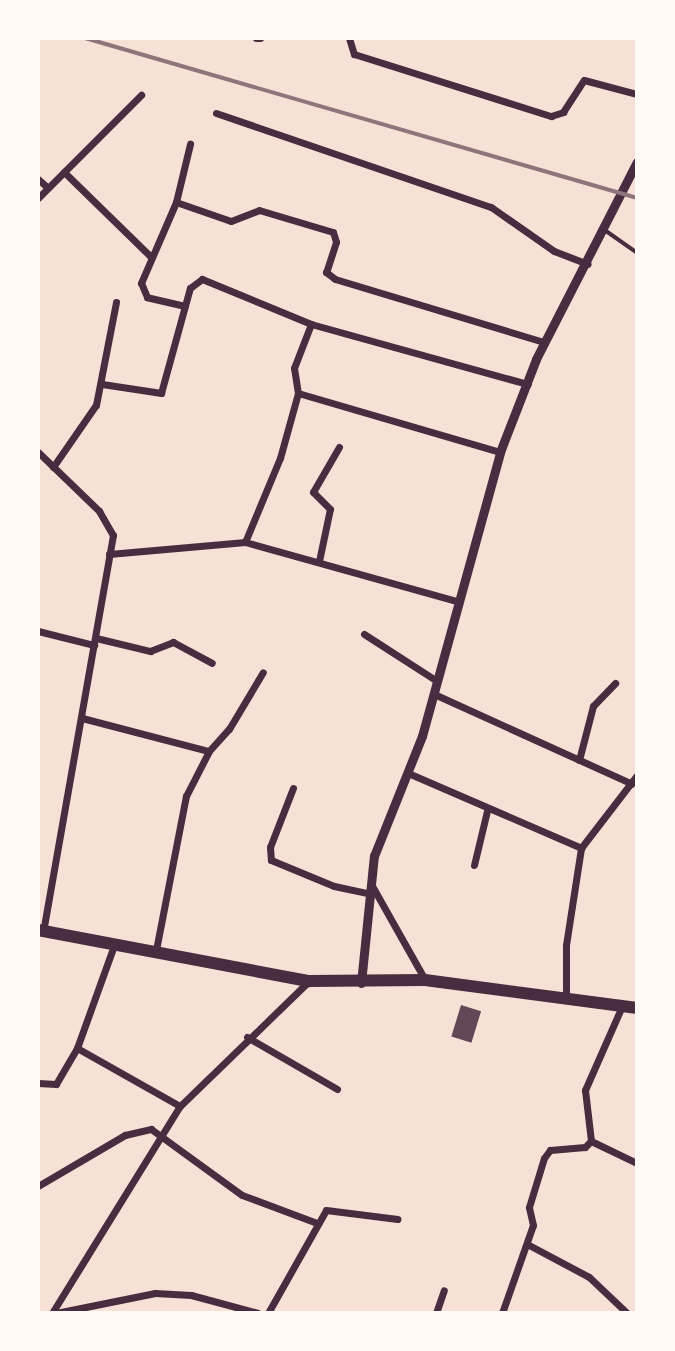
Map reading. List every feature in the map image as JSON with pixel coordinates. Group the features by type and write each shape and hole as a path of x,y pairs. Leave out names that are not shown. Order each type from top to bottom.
{"highway":[{"path":"40,935 156,950 309,981 361,983 425,980 566,1002 637,1008"}],"street":[{"path":"349,38 354,54 551,116 563,112 584,80 637,94"},
{"path":"38,198 141,95"},
{"path":"216,113 491,207 554,251 588,264"},
{"path":"185,306 154,300 142,290 151,257 176,202 190,144"},
{"path":"361,983 369,881 434,694 456,601 500,452 544,342 606,231 636,168"},
{"path":"64,172 151,257"},
{"path":"38,179 48,188"},
{"path":"176,202 231,221 259,210 327,230 336,237 326,272 335,279 544,342"},
{"path":"102,384 161,393 185,306 194,282 202,279 311,324 528,384"},
{"path":"53,467 94,409 102,384 116,302"},
{"path":"245,542 280,458 298,393 294,368 311,324"},
{"path":"298,393 500,452"},
{"path":"319,561 330,509 313,495 339,447"},
{"path":"38,452 109,524 109,554 95,642 40,935"},
{"path":"109,554 245,542 456,601"},
{"path":"38,631 150,651 173,642 212,663"},
{"path":"364,634 437,681"},
{"path":"156,950 186,796 209,751 229,729 263,672"},
{"path":"579,760 593,706 615,683"},
{"path":"434,694 632,784"},
{"path":"82,718 209,751"},
{"path":"408,773 487,811 581,848"},
{"path":"566,1002 566,945 581,848 637,775"},
{"path":"293,788 270,847 271,860 334,886 366,893"},
{"path":"474,865 487,811"},
{"path":"369,881 425,980"},
{"path":"38,1083 56,1084 77,1048 114,945"},
{"path":"54,1313 161,1132 180,1106 247,1037 309,981"},
{"path":"591,1141 585,1090 622,1006"},
{"path":"247,1037 337,1089"},
{"path":"77,1048 180,1106"},
{"path":"38,1186 125,1135 161,1132 242,1195 317,1223"},
{"path":"591,1141 637,1163"},
{"path":"502,1313 527,1244 533,1220 529,1207 544,1158 550,1150 585,1147 591,1141"},
{"path":"268,1313 317,1223 332,1209 397,1219"},
{"path":"527,1244 589,1277 627,1313"},
{"path":"436,1313 444,1290"},
{"path":"54,1313 123,1303 155,1293 191,1295 258,1313"},
{"path":"117,1313 123,1303"}],"lane":[{"path":"606,231 637,253"}],"building":[{"path":"461,1005 481,1011 471,1043 451,1037"}],"railway":[{"path":"85,38 637,198"}]}
